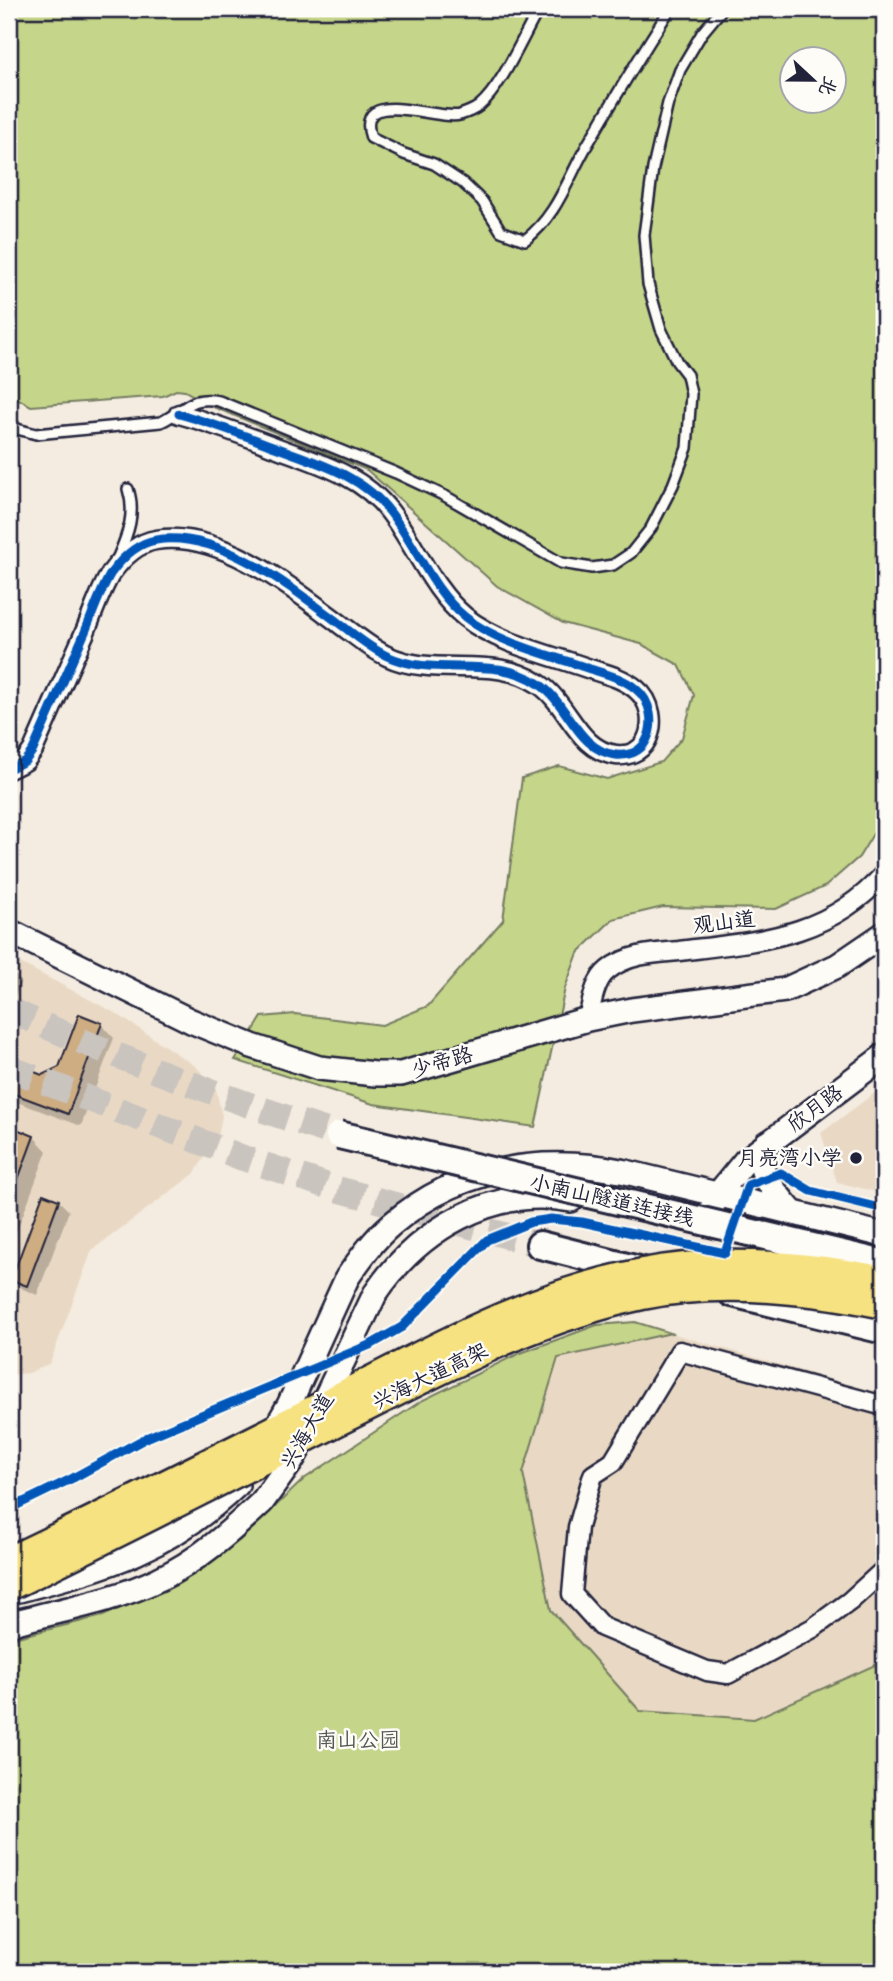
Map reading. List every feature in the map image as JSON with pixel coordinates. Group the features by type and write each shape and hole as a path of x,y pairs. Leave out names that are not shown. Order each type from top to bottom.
{"main road":[{"name":"小南山隧道连接线","path":"340,1135 884,1264"},
{"path":"540,1245 884,1330"},
{"name":"兴海大道高架","path":"9,1561 485,1324 570,1291 644,1273 712,1265 801,1268 884,1279"},
{"name":"兴海大道高架","path":"9,1586 457,1362 568,1315 645,1295 721,1287 787,1290 884,1304"}],"street":[{"path":"9,769 25,761 33,750 110,575 132,551 143,544 177,538 203,541 289,586 388,657 423,666 506,669 526,676 547,690 590,744 610,754 627,755 636,752 648,738 651,724 648,706 644,698 628,683 507,639 467,619 443,592 389,511 368,489 325,466 179,414"},
{"name":"观山道","path":"589,1019 596,989 606,971 617,964 639,955 761,941 804,930 858,900 884,874"},
{"name":"少帝路","path":"9,931 191,1021 252,1046 319,1068 375,1074 401,1074 589,1019 632,1010 785,990 837,966 884,934"},
{"name":"欣月路","path":"702,1231 718,1194 745,1161 884,1056"},
{"path":"767,1143 761,1157 761,1166 775,1193 793,1213"},
{"name":"兴海大道","path":"9,1593 100,1569 154,1546 211,1509 237,1485 289,1405 347,1278 367,1249 390,1225 417,1205 472,1178 542,1163 598,1166 884,1235"},
{"name":"兴海大道","path":"9,1624 123,1594 159,1579 193,1560 227,1535 262,1502 291,1462 315,1420 375,1294 387,1275 412,1250 456,1219 506,1199 530,1196 568,1200 818,1258 884,1279"},
{"path":"884,1406 680,1351 613,1462 593,1475 578,1527 572,1594 602,1626 707,1671 728,1674 813,1628 850,1601 884,1570"}],"lane":[{"path":"539,9 494,89 478,107 456,116 389,107 378,110 370,119 367,128 371,138 404,154 434,164 463,183 482,201 501,231 524,240 541,228 554,211 589,141 670,9"},
{"path":"9,421 17,429 36,434 161,422 179,414 190,403 200,399 231,404 433,491 561,563 592,568 613,565 631,553 651,528 673,485 687,449 691,394 687,375 660,329 648,284 644,235 653,168 668,103 680,70 702,33 722,9"},
{"path":"110,575 127,539 132,516 128,489"}],"shaded area":[{"path":"9,957 117,1014 195,1066 215,1085 222,1116 218,1137 194,1174 92,1250 50,1363 29,1373 9,1375"},
{"name":"月亮湾小学","path":"884,1086 884,1194 837,1182 821,1133"},
{"path":"671,1333 884,1395 884,1661 754,1719 640,1711 551,1610 523,1473 558,1358"}],"green space":[{"path":"9,9 884,9 884,816 859,857 826,886 776,909 663,907 613,919 578,953 565,988 535,1127 373,1104 235,1060 262,1017 295,1014 382,1025 428,1006 503,920 522,778 559,766 607,779 661,762 682,738 694,695 679,665 641,644 563,623 497,586 367,470 211,406 185,391 176,390 163,396 31,406 9,394"},
{"name":"南山公园","path":"635,1322 671,1333 558,1358 523,1473 551,1610 640,1711 754,1719 884,1661 884,1972 9,1972 9,1639 103,1616 179,1582 240,1540 304,1479 421,1401 518,1354 597,1325"}],"building":[{"path":"79,1014 102,1023 68,1114 9,1092 9,1062 42,1075 59,1067"},
{"path":"9,1126 34,1136 10,1201 9,1201"},
{"path":"43,1194 59,1200 27,1286 11,1280"}],"tunnel":[{"path":"9,1010 173,1077 339,1135"},
{"path":"9,1068 243,1158 337,1189 540,1245"}],"cycle path":[{"path":"9,769 25,761 33,750 111,573 130,552 142,544 156,540 180,539 205,544 254,564 387,656 425,666 484,668 521,675 549,692 583,736 603,752 629,754 637,751 646,741 650,713 645,700 636,689 614,677 508,641 465,617 443,594 390,512 365,487 318,463 179,414"},
{"path":"9,1509 146,1438 372,1344 402,1327 487,1240 531,1222 551,1219 582,1222 725,1253 748,1185 781,1173 811,1191 884,1209"}],"place":[{"name":"月亮湾小学","path":"856,1158"}]}
